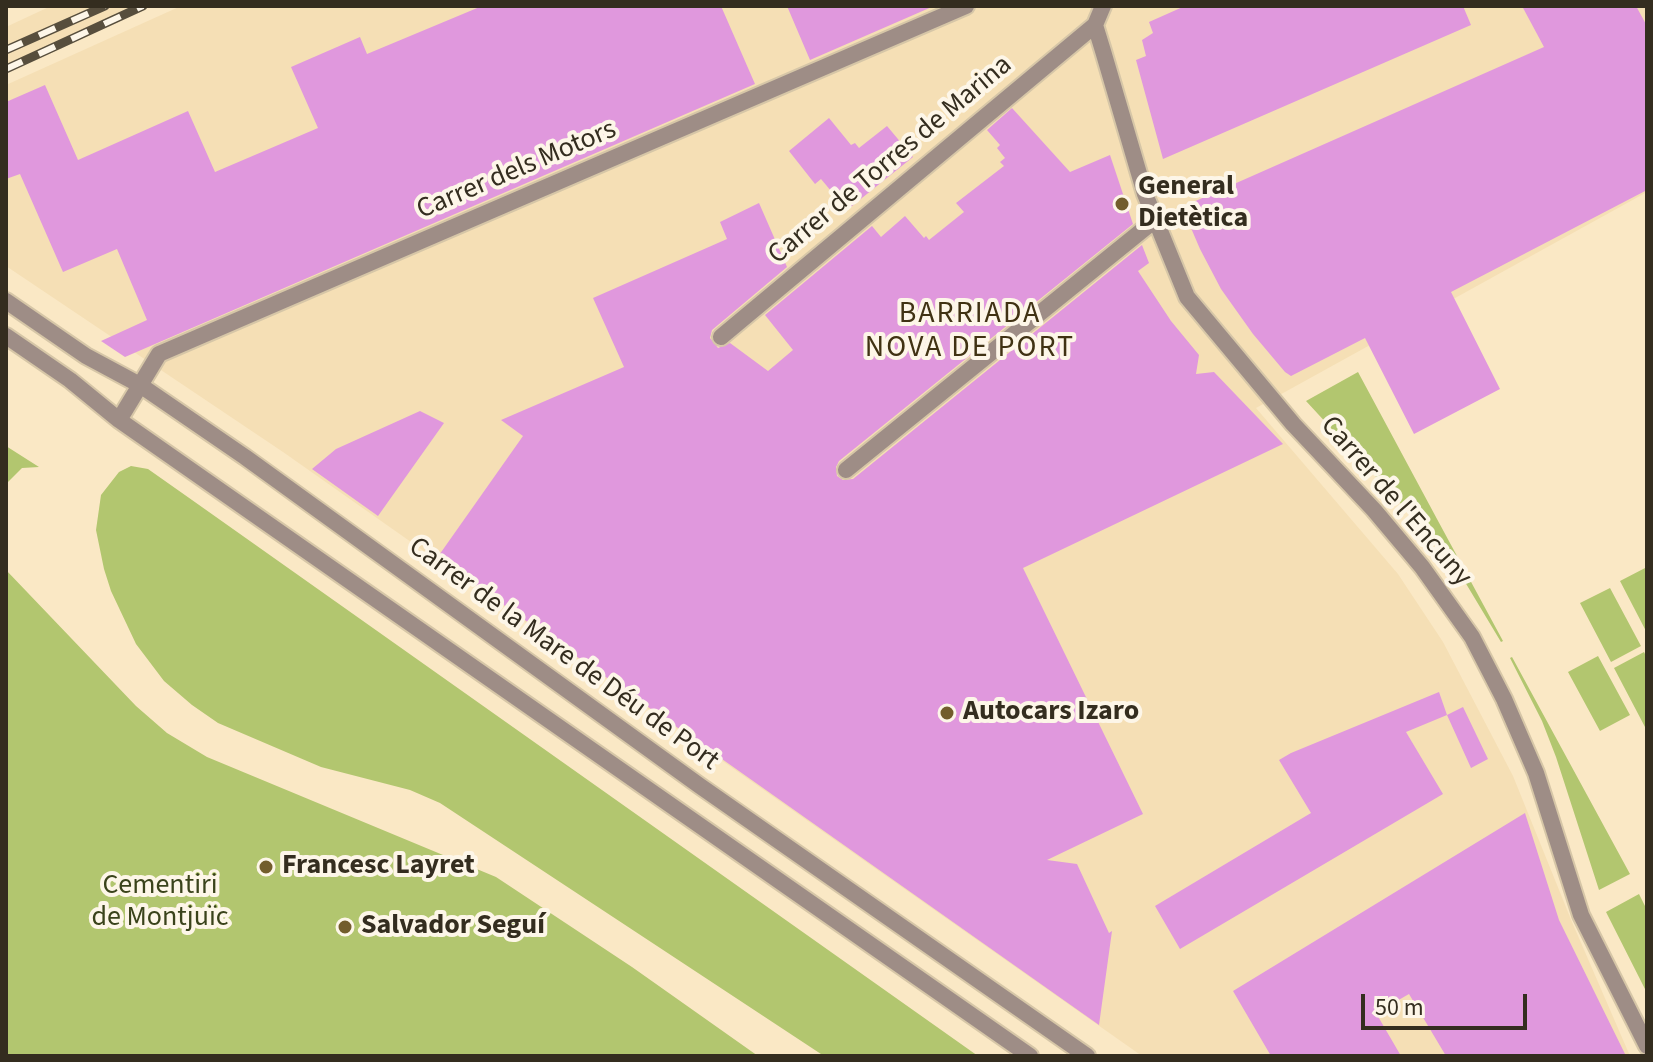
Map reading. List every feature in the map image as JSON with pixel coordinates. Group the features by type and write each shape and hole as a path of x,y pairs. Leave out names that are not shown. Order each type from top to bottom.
{"street":[{"name":"Carrer dels Motors","path":"119,420 159,354 966,6"},
{"path":"1095,25 1103,6"},
{"name":"Carrer de l'Encuny","path":"1095,25 1145,194 1187,297 1293,424 1374,510 1422,567 1472,637 1504,699 1536,773 1581,915 1647,1046"},
{"name":"Carrer de Torres de Marina","path":"721,337 1095,25"},
{"path":"846,470 1155,220"},
{"name":"Carrer de la Mare de Déu de Port","path":"6,301 86,356 140,385 245,457 712,795 1087,1056"},
{"name":"Carrer de la Mare de Déu de Port","path":"6,336 70,380 119,420 1030,1056"}],"shaded area":[{"path":"51,6 151,6 6,73 6,27"},
{"path":"181,6 1647,6 1647,192 1256,408 1398,574 1443,642 1513,776 1630,1056 1142,1056 283,452 6,266 6,85"}],"green space":[{"path":"1358,372 1503,641 1436,542 1306,401"},
{"path":"6,446 39,467 22,468 6,484"},
{"path":"131,466 148,469 978,1056 824,1056 440,803 410,790 321,767 218,723 192,705 164,681 136,644 104,569 96,530 101,495 119,472"},
{"path":"1647,567 1647,633 1620,581"},
{"name":"Cementiri de Montjuïc","path":"6,570 136,706 167,733 207,757 496,877 632,967 758,1056 6,1056"},
{"path":"1610,588 1641,646 1611,662 1580,603"},
{"path":"1644,652 1647,658 1645,727 1614,668"},
{"path":"1598,656 1630,715 1600,731 1568,672"},
{"path":"1512,657 1630,874 1599,890 1556,757"},
{"path":"1639,894 1647,910 1647,993 1606,912"}],"building":[{"path":"482,6 721,6 755,84 125,357 101,341 147,320 117,249 63,272 20,174 6,179 6,102 45,85 78,160 188,111 215,172 318,128 291,67 360,37 367,54"},
{"path":"787,6 934,6 810,60"},
{"path":"1185,6 1463,6 1471,25 1163,159 1136,60 1146,56 1142,40 1153,33 1149,22"},
{"path":"1522,6 1636,6 1647,26 1647,190 1451,292 1500,389 1414,434 1365,338 1291,376 1285,372 1221,289 1182,207 1544,47"},
{"path":"1012,108 1070,172 1110,155 1133,224 839,461 837,476 843,480 853,479 1142,245 1149,263 1138,271 1171,321 1199,355 1196,374 1214,372 1283,444 1023,568 1143,814 1047,860 1077,864 1109,933 1112,931 1099,1025 437,558 523,436 501,420 624,367 593,298 727,239 720,222 759,203 787,267 712,330 710,338 718,348 730,343 768,371 793,350 765,315 872,226 881,237 905,216 929,240 964,212 956,203 1004,166 1000,162 1005,158 997,148 1000,145 987,130"},
{"path":"829,118 851,145 855,143 859,148 887,126 913,157 847,210 821,179 815,184 789,151"},
{"path":"420,411 444,423 378,516 312,469 336,449"},
{"path":"1439,692 1447,715 1406,732 1443,794 1180,949 1155,906 1311,813 1279,760"},
{"path":"1463,707 1488,759 1471,768 1447,715"},
{"path":"1525,813 1559,920 1626,1056 1446,1056 1409,994 1376,1013 1401,1056 1271,1056 1233,991"}],"railway":[{"path":"6,50 105,6"},
{"path":"6,69 143,6"}],"place":[{"name":"General Dietètica","path":"1122,204"},
{"name":"Autocars Izaro","path":"947,713"},
{"name":"Francesc Layret","path":"266,867"},
{"name":"Salvador Seguí","path":"345,927"}],"district":[{"name":"BARRIADA NOVA DE PORT","path":"970,332"}]}
